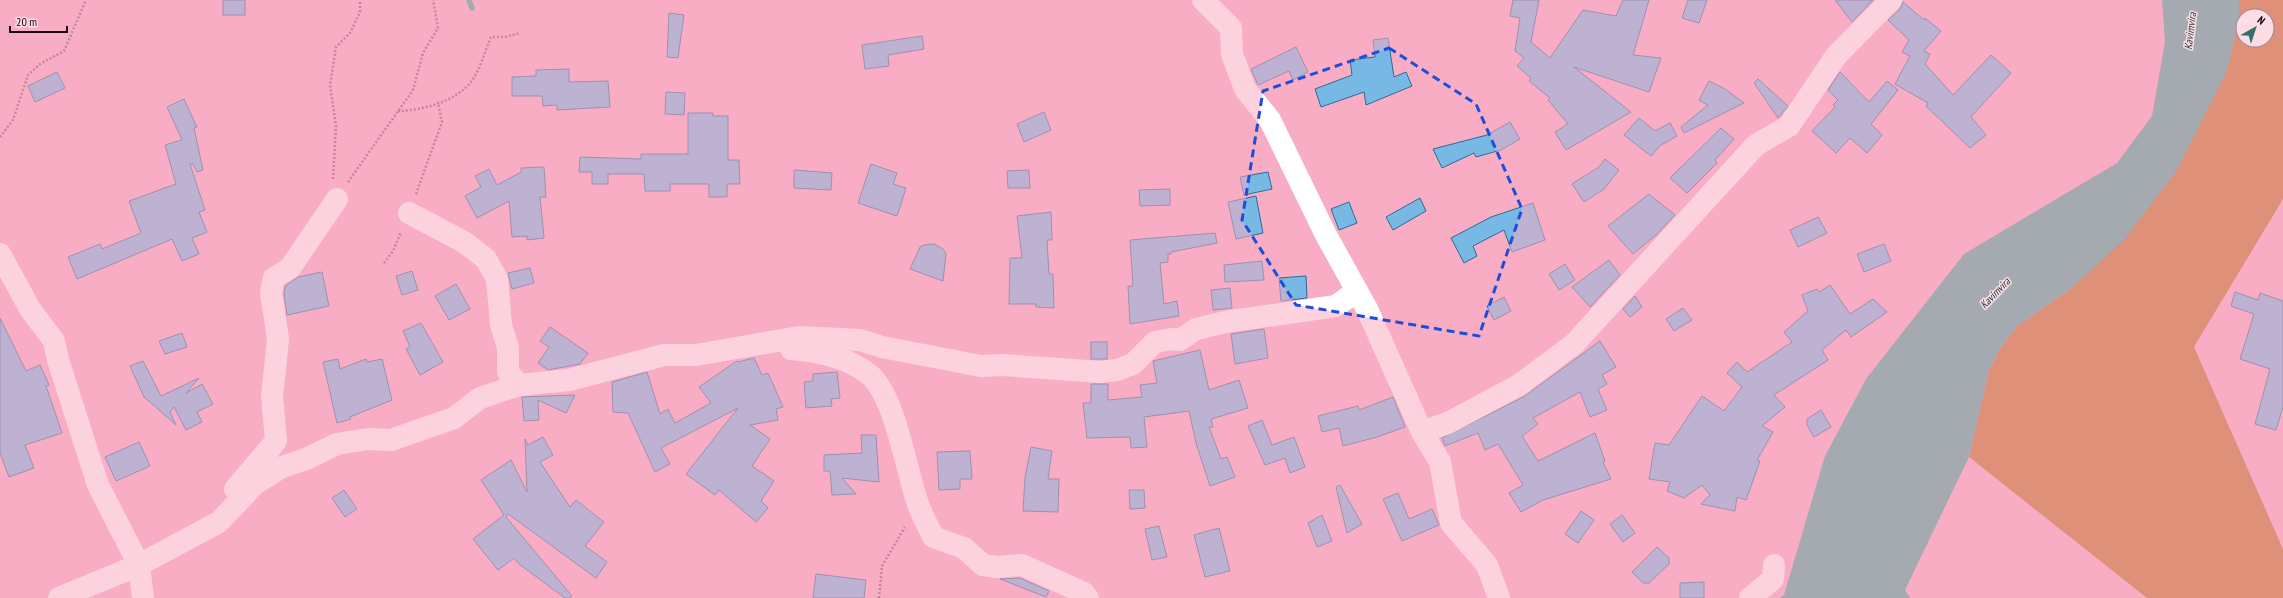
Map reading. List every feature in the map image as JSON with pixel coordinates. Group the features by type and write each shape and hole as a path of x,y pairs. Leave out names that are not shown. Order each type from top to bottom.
{"street":[{"path":"1203,0 1231,28 1232,54 1245,89 1270,120 1326,235 1357,291 1392,362 1422,432 1440,462 1451,523 1487,565 1499,598"},
{"path":"1422,432 1448,423 1519,385 1574,344 1756,145 1789,126 1836,56 1890,0"},
{"path":"219,522 231,494 276,441 272,398 278,339 271,292 274,278 290,268 334,203"},
{"path":"408,213 464,242 486,258 497,279 501,325 508,348 508,372 519,385"},
{"path":"0,254 30,309 54,341 58,360 98,484 139,565 143,598"},
{"path":"59,598 139,565 219,522 255,484 282,467 306,459 337,444 398,438 454,418 480,398 519,385 569,380 664,356 696,355 799,337 860,340 882,347 981,366 1003,365 1101,372 1117,370 1133,364 1155,342 1172,339 1180,340 1196,329 1268,314 1336,306 1357,291"},
{"path":"748,345 812,351 852,364 870,376 884,393 907,463 918,504 933,537 964,548 983,565 997,567 1022,565 1084,593 1088,598"},
{"path":"1750,598 1773,579 1774,565"}],"path":[{"path":"0,137 13,120 28,75 40,64 64,52 86,0"},
{"path":"334,203 336,126 330,85 336,47 350,33 360,12 360,0"},
{"path":"334,203 413,90 423,53 438,28 433,0"},
{"path":"398,110 414,110 454,97 471,82 491,37 520,33"},
{"path":"384,263 393,251 438,137 442,122 438,102"},
{"path":"879,598 882,566 918,504"}],"highlighted area":[{"path":"1389,48 1476,104 1522,209 1479,336 1296,305 1242,220 1263,91"}],"shaded area":[{"path":"2239,0 2283,0 2283,199 2194,347 2283,549 2283,598 2147,598 1969,457 1989,370 2001,347 2016,327 2073,287 2235,27 2235,48 2275,48 2275,8 2239,8"}],"water":[{"name":"Kavimvira","path":"2162,0 2239,0 2239,8 2235,8 2235,37 2226,73 2177,170 2124,240 2073,287 2016,327 2001,347 1989,370 1969,457 1905,590 1910,598 1780,598 1784,595 1825,456 1866,379 1964,254 2117,163 2152,116 2165,42"}],"building":[{"path":"223,0 245,0 245,15 223,15"},
{"path":"1513,0 1539,0 1531,42 1550,58 1583,10 1616,16 1623,0 1649,0 1633,55 1661,58 1649,92 1574,67 1631,112 1566,150 1555,132 1568,124 1548,100 1550,98 1529,81 1531,78 1517,66 1524,58 1515,51 1520,18 1510,16"},
{"path":"1688,0 1707,0 1699,23 1682,18"},
{"path":"1835,0 1873,0 1852,22"},
{"path":"1903,2 1924,20 1925,18 1941,31 1924,51 1930,54 1925,64 1953,95 1991,55 2011,73 1971,117 1986,135 1970,148 1926,106 1928,103 1895,84 1910,56 1902,52 1909,40 1888,20 1900,9"},
{"path":"669,13 684,15 678,58 667,57"},
{"path":"922,36 924,49 888,55 889,66 865,69 862,45"},
{"path":"1388,38 1394,77 1406,72 1412,86 1366,105 1364,92 1321,107 1315,89 1352,75 1350,60 1375,57 1373,40"},
{"path":"1296,47 1308,72 1293,80 1289,71 1258,85 1251,69"},
{"path":"569,69 569,82 608,81 610,107 557,110 557,105 543,106 542,96 512,96 512,77 536,76 536,70"},
{"path":"57,72 65,88 35,102 28,86"},
{"path":"1840,72 1869,102 1887,81 1898,90 1871,124 1882,135 1867,153 1850,138 1836,153 1812,131 1835,107 1833,105 1838,100 1828,90"},
{"path":"1758,79 1788,106 1778,118 1754,83"},
{"path":"1709,81 1725,89 1744,103 1684,133 1681,127 1708,105 1699,100"},
{"path":"666,92 685,93 684,115 665,114"},
{"path":"184,99 197,127 194,128 203,170 197,172 193,164 190,164 205,210 199,212 207,232 192,238 199,254 182,261 172,239 77,279 68,257 100,244 102,249 141,233 129,201 176,184 165,145 182,140 167,107"},
{"path":"1044,112 1051,130 1024,142 1017,124"},
{"path":"688,113 713,113 713,116 728,116 728,160 739,160 740,184 727,184 727,197 709,197 709,184 670,184 670,191 645,191 644,174 608,174 608,184 592,184 592,172 579,172 580,157 641,159 641,154 688,154"},
{"path":"1639,118 1655,131 1670,123 1677,136 1661,145 1651,156 1624,135"},
{"path":"1510,122 1520,139 1501,150 1476,157 1474,153 1442,168 1433,149 1487,135"},
{"path":"1721,128 1734,139 1715,160 1717,163 1687,193 1670,178"},
{"path":"1605,159 1619,170 1604,189 1584,202 1572,184 1599,167"},
{"path":"871,164 897,173 893,184 906,188 897,216 858,203"},
{"path":"544,167 546,197 540,197 544,238 527,240 527,236 512,237 509,201 477,218 465,196 481,187 475,176 489,169 497,185 521,172 521,168"},
{"path":"794,170 832,173 831,190 794,188"},
{"path":"1029,170 1030,188 1008,188 1007,171"},
{"path":"1268,172 1272,189 1244,195 1240,177"},
{"path":"1170,189 1170,205 1140,206 1139,190"},
{"path":"1649,194 1675,215 1656,235 1633,254 1608,226"},
{"path":"1256,196 1263,233 1236,239 1228,202"},
{"path":"1420,198 1426,211 1393,230 1386,217"},
{"path":"1349,202 1357,223 1339,230 1331,209"},
{"path":"1533,203 1545,240 1512,252 1504,230 1473,246 1477,256 1464,263 1451,238 1491,217"},
{"path":"1051,212 1052,240 1047,240 1049,274 1053,274 1054,308 1036,307 1036,304 1009,304 1010,258 1022,258 1017,216"},
{"path":"1818,217 1827,233 1798,247 1790,230"},
{"path":"1215,233 1217,243 1171,252 1171,254 1168,254 1168,262 1160,263 1164,304 1177,301 1179,316 1130,324 1128,286 1133,286 1130,240"},
{"path":"934,244 943,249 946,254 943,281 910,269 920,247"},
{"path":"1884,244 1891,261 1864,272 1857,254"},
{"path":"1609,260 1620,275 1590,307 1572,287"},
{"path":"1262,261 1264,280 1225,282 1224,265"},
{"path":"1565,264 1575,280 1559,290 1549,274"},
{"path":"530,268 534,283 512,289 508,273"},
{"path":"412,271 418,290 402,295 396,276"},
{"path":"322,272 329,306 287,315 284,293 285,286 298,277"},
{"path":"1306,276 1307,298 1281,301 1279,278"},
{"path":"456,284 470,309 449,320 435,296"},
{"path":"1830,285 1850,314 1873,299 1887,312 1851,337 1846,330 1822,350 1828,360 1774,395 1785,407 1762,426 1773,432 1757,460 1760,461 1746,500 1737,497 1735,511 1701,504 1710,495 1702,485 1684,498 1667,491 1670,482 1649,479 1655,443 1669,445 1702,396 1724,411 1742,387 1727,373 1737,362 1747,372 1792,342 1784,332 1808,311 1802,295 1817,289 1819,292"},
{"path":"1230,288 1232,308 1213,310 1211,290"},
{"path":"2235,292 2258,300 2260,293 2283,301 2283,407 2276,430 2255,424 2270,369 2240,359 2254,314 2231,306"},
{"path":"1635,296 1642,307 1630,317 1623,309"},
{"path":"1504,297 1511,311 1494,320 1487,306"},
{"path":"1683,308 1692,320 1674,331 1666,319"},
{"path":"0,318 26,371 40,365 49,385 46,386 62,433 25,445 34,468 9,477 0,453"},
{"path":"421,323 443,362 420,375 406,349 410,347 403,331"},
{"path":"550,327 588,353 580,364 548,370 538,363 549,347 540,341"},
{"path":"1264,329 1268,358 1235,364 1231,334"},
{"path":"182,333 187,347 165,354 159,341"},
{"path":"1600,341 1616,367 1602,375 1607,384 1598,389 1607,410 1590,417 1580,392 1533,418 1538,424 1522,436 1538,461 1595,433 1605,461 1603,462 1611,479 1543,500 1521,512 1509,493 1523,485 1498,444 1485,450 1478,433 1445,446 1442,438 1525,396"},
{"path":"1091,342 1107,342 1107,359 1091,359"},
{"path":"1200,350 1209,390 1239,380 1248,408 1211,419 1213,427 1209,427 1221,459 1227,457 1235,477 1210,486 1196,443 1189,411 1144,417 1147,447 1131,448 1130,437 1087,438 1083,403 1091,403 1091,384 1108,384 1108,400 1142,397 1140,385 1157,383 1153,361"},
{"path":"754,358 762,375 768,373 783,407 776,409 778,420 750,425 770,439 752,466 774,481 761,501 768,508 756,522 719,490 715,495 686,474 738,408 661,448 670,464 655,472 628,413 613,412 612,382 647,372 660,414 668,409 675,423 711,403 699,387 737,361"},
{"path":"338,359 340,369 366,359 367,362 382,359 392,400 350,417 351,419 337,423 323,362"},
{"path":"143,361 161,396 199,378 186,393 202,384 213,404 197,412 202,422 186,430 174,407 170,412 176,425 144,397 130,366"},
{"path":"837,372 840,398 831,399 832,406 806,408 804,382 813,381 813,374"},
{"path":"575,395 566,413 538,400 539,420 524,421 522,397"},
{"path":"1393,397 1405,427 1377,437 1343,446 1339,428 1322,432 1318,416 1358,406 1359,410"},
{"path":"1821,410 1831,427 1814,437 1807,425 1807,419"},
{"path":"1262,420 1272,445 1294,437 1305,467 1290,473 1285,458 1265,465 1248,426"},
{"path":"861,435 876,435 879,482 842,478 856,494 832,495 830,471 824,471 824,455 862,453"},
{"path":"543,437 553,455 540,462 570,507 576,500 604,522 585,546 607,562 596,578 508,514 506,517 572,596 570,598 565,598 519,564 514,558 498,570 473,539 504,515 481,480 511,460 527,492 525,439 528,445"},
{"path":"139,442 150,466 116,481 105,457"},
{"path":"1031,447 1052,451 1048,479 1059,479 1058,512 1023,511 1025,477"},
{"path":"970,451 972,479 960,479 960,489 939,490 937,452"},
{"path":"1340,485 1362,524 1347,533 1336,487"},
{"path":"344,490 357,509 345,517 332,498"},
{"path":"1129,490 1144,490 1145,508 1130,509"},
{"path":"1398,493 1409,519 1432,509 1439,525 1402,541 1383,499"},
{"path":"1581,511 1594,520 1578,543 1565,534"},
{"path":"1322,515 1332,541 1317,547 1308,523"},
{"path":"1622,515 1635,533 1623,542 1610,524"},
{"path":"1159,526 1167,557 1152,560 1145,529"},
{"path":"1219,528 1230,571 1205,577 1194,535"},
{"path":"1657,547 1669,558 1669,564 1649,583 1643,583 1632,572"},
{"path":"816,574 866,580 864,598 813,598"},
{"path":"1020,578 1049,591 1046,597 1000,579"},
{"path":"1704,582 1704,598 1680,598 1680,583"}],"waterway":[{"path":"469,0 472,8"}]}
